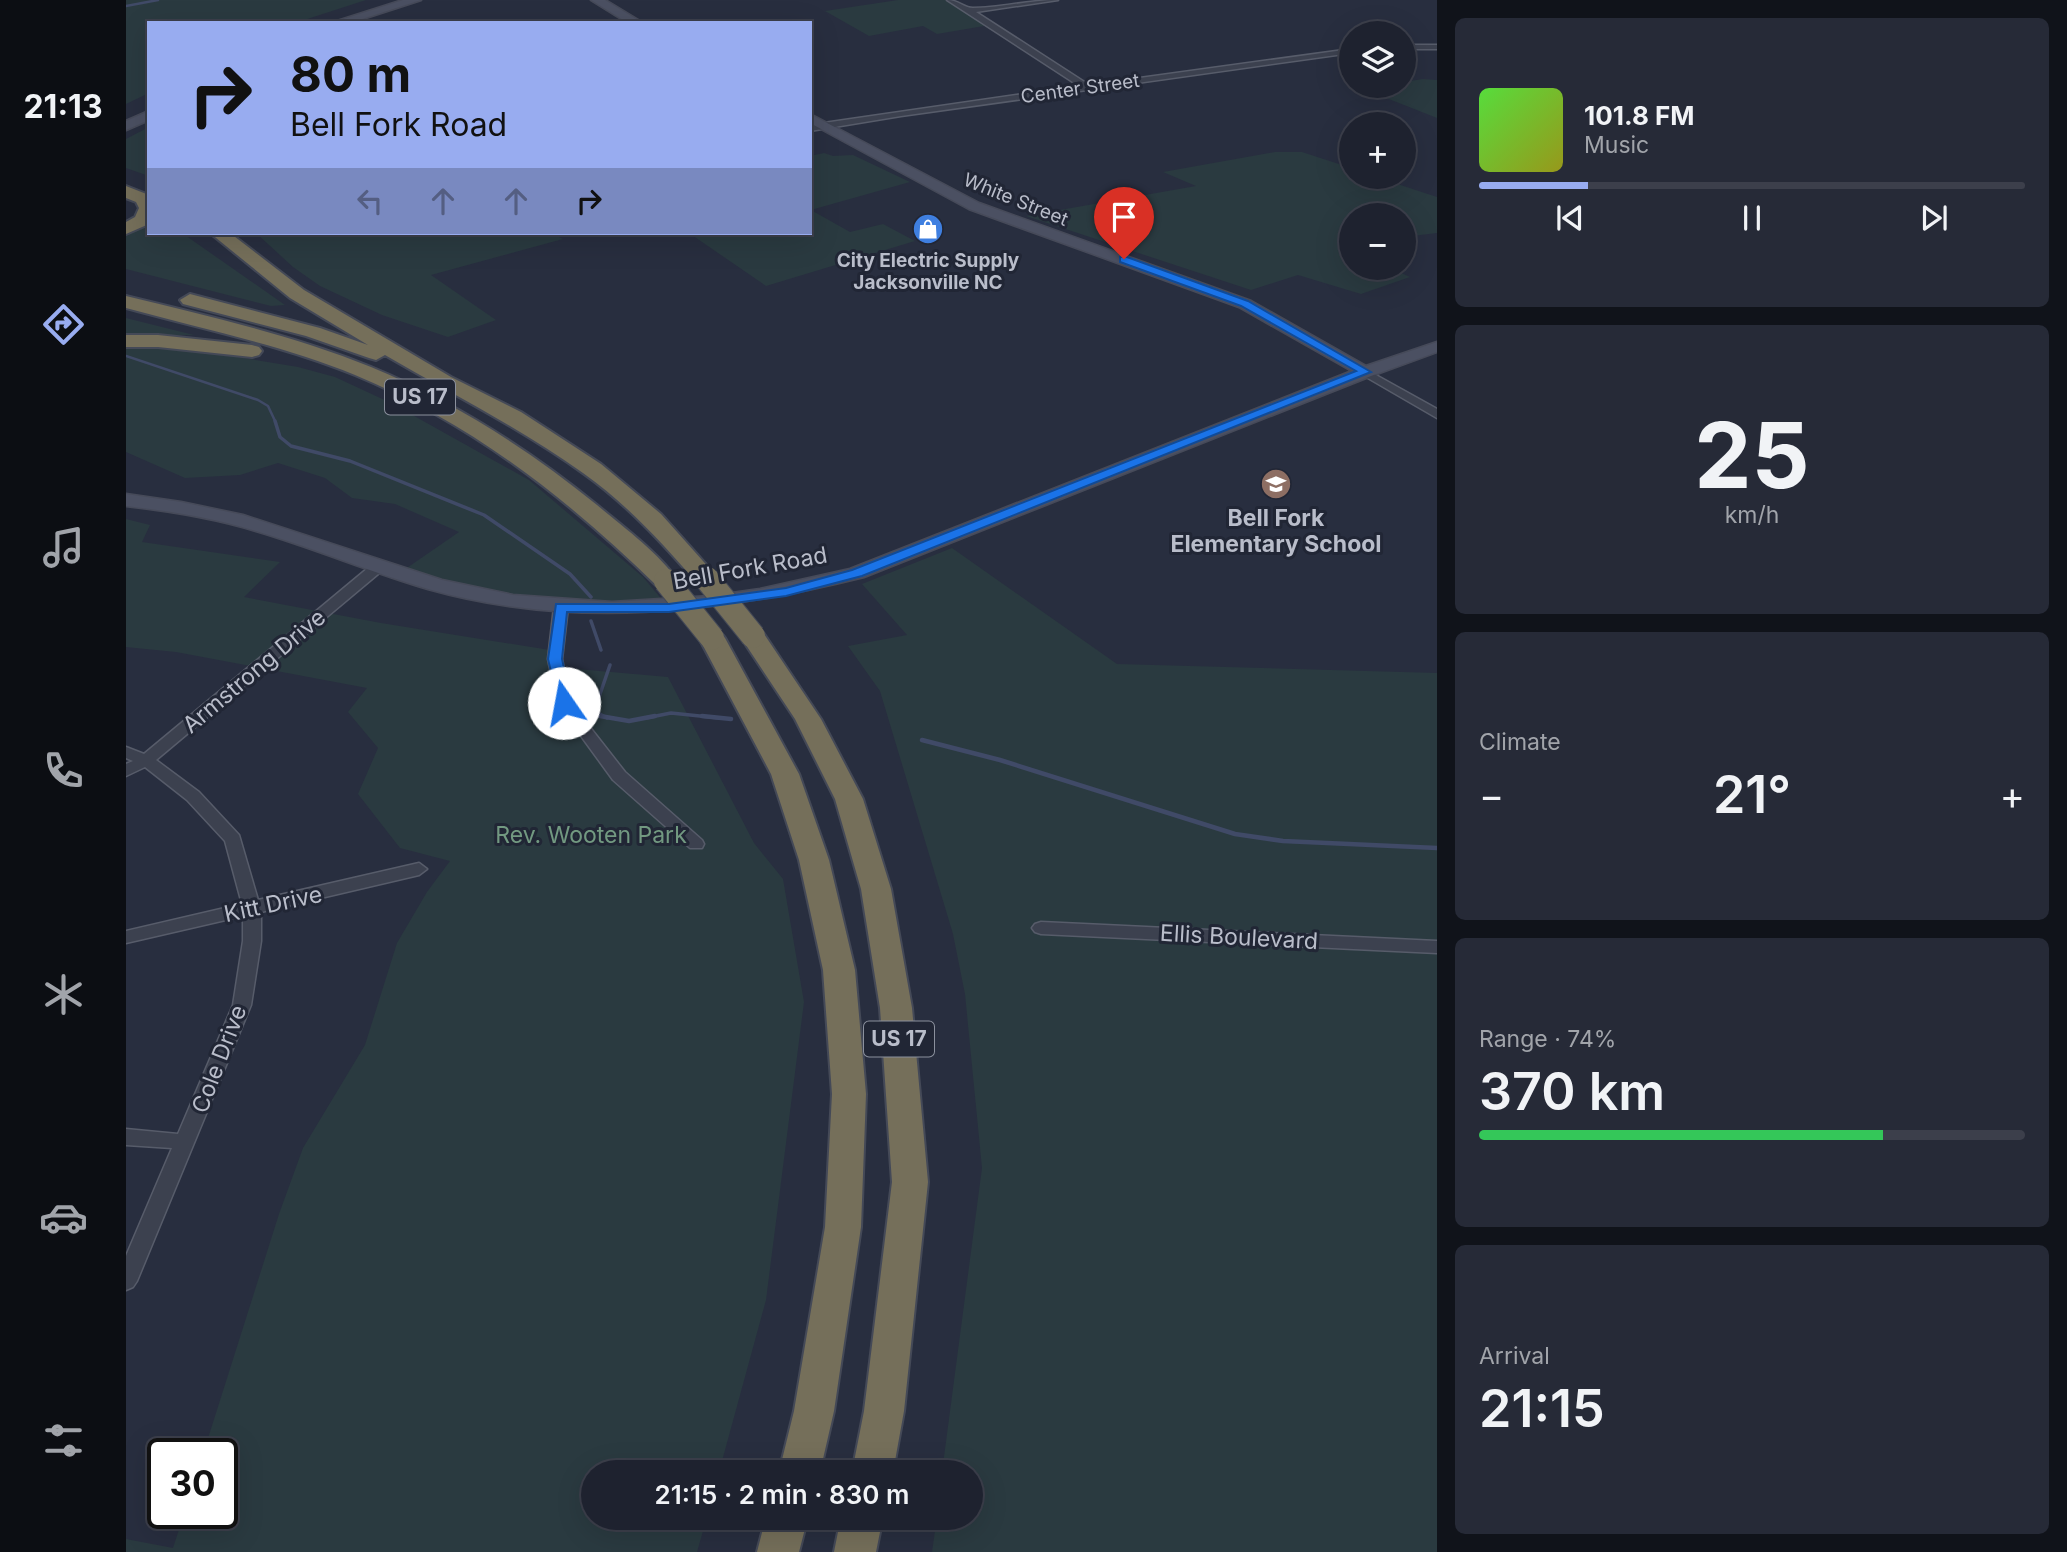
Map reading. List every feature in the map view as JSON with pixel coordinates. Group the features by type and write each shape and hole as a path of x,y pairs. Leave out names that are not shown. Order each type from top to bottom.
{"highway":[{"path":"126,183 147,190"},
{"path":"126,191 143,199 147,206"},
{"path":"126,229 144,220 147,211"},
{"path":"221,235 297,294 444,381"},
{"name":"US 17","path":"126,283 313,332 444,381 513,417 593,469 653,519 753,636 808,719 849,799 876,888 896,1008 909,1182 884,1411 874,1460"},
{"name":"US 17","path":"126,302 273,342 369,373 492,436 542,471 613,528 666,581 712,638 785,775 814,860 839,970 849,1094 843,1227 814,1412 802,1460"},
{"path":"126,341 158,341 264,352 369,373"},
{"path":"778,1552 784,1530"},
{"path":"855,1552 859,1530"}],"main road":[{"path":"345,21 415,0"},
{"path":"597,0 634,21"},
{"path":"126,116 147,106"},
{"path":"126,126 147,116"},
{"name":"White Street","path":"815,124 974,206 1245,303 1365,372"},
{"name":"Bell Fork Road","path":"126,500 156,503 235,519 463,592 561,607 669,608 786,592 857,573 1365,372 1437,347"}],"street":[{"path":"325,21 388,0"},
{"path":"951,0 1087,87"},
{"path":"969,11 1054,0"},
{"path":"1416,47 1437,47"},
{"name":"Center Street","path":"815,124 1339,53"},
{"name":"White Street","path":"1365,372 1437,414"},
{"name":"Armstrong Drive","path":"126,771 146,760 379,566"},
{"path":"561,607 555,659 564,703 618,776 696,844"},
{"name":"Cole Drive","path":"126,751 146,760 193,796 233,839 252,908 252,941 242,1005 126,1281"},
{"name":"Kitt Drive","path":"126,937 293,901 419,869"},
{"name":"Ellis Boulevard","path":"1041,928 1437,947"},
{"path":"126,1137 186,1142"}],"green space":[{"path":"126,0 366,0 301,21 147,21 147,94 126,104"},
{"path":"898,0 950,0 990,25 937,34 923,26 869,36 825,11"},
{"path":"1416,80 1437,80 1437,118 1386,98 1416,98"},
{"path":"147,128 147,175 126,168 126,139"},
{"path":"1275,152 1302,152 1339,164 1339,189 1413,189 1437,197 1437,233 1416,236 1416,203 1339,203 1339,280 1401,280 1361,294 1298,275 1251,290 1026,216 1196,186 1163,172"},
{"path":"824,153 833,156 853,155 910,182 812,210 812,156"},
{"path":"812,211 850,232 883,224 915,241 766,286 692,235 812,235"},
{"path":"147,225 147,235 185,235 285,305 271,306 126,269 126,236"},
{"path":"258,235 555,235 563,239 431,275 496,320 448,337 382,315 320,286 293,267"},
{"path":"126,318 194,335 126,335"},
{"path":"126,348 189,349 298,367 335,377 391,403 529,480 643,577 669,608 561,607 401,572 459,532 395,504 352,498 325,478 278,463 240,475 185,478 126,452"},
{"name":"Rev. Wooten Park","path":"126,519 150,525 142,542 280,562 244,597 381,623 556,651 554,667 668,677 754,843 783,879 804,1002 766,1300 722,1460 581,1460 581,1530 703,1530 697,1552 126,1552 126,1539 173,1548 179,1529 238,1529 238,1438 208,1438 279,1214 303,1148 365,1045 397,943 427,892 450,861 400,848 358,794 378,748 348,712 367,688 176,652 126,647"},
{"path":"952,548 1117,664 1437,673 1437,1552 932,1552 935,1530 983,1530 983,1460 944,1460 982,1168 965,994 953,934 880,691 848,646 907,635 862,584"}],"waterway":[{"path":"126,6 158,0"},
{"path":"126,356 258,400 268,406 276,423"},
{"path":"275,421 280,437 291,446 350,461 484,515 570,574 591,597"},
{"path":"591,621 601,650"},
{"path":"605,717 598,713 599,697 610,665"},
{"path":"646,718 671,713 719,718"},
{"path":"600,716 605,717"},
{"path":"605,717 629,721 655,716"},
{"path":"702,716 731,719"},
{"path":"922,740 1000,760 1235,834 1283,841 1437,848"}],"place":[{"name":"City Electric Supply Jacksonville NC","path":"928,229"},
{"name":"Bell Fork Elementary School","path":"1276,484"}],"route":[{"path":"564,703 555,659 561,607 669,608 786,592 857,573 1365,372 1245,303 1124,259"}]}
